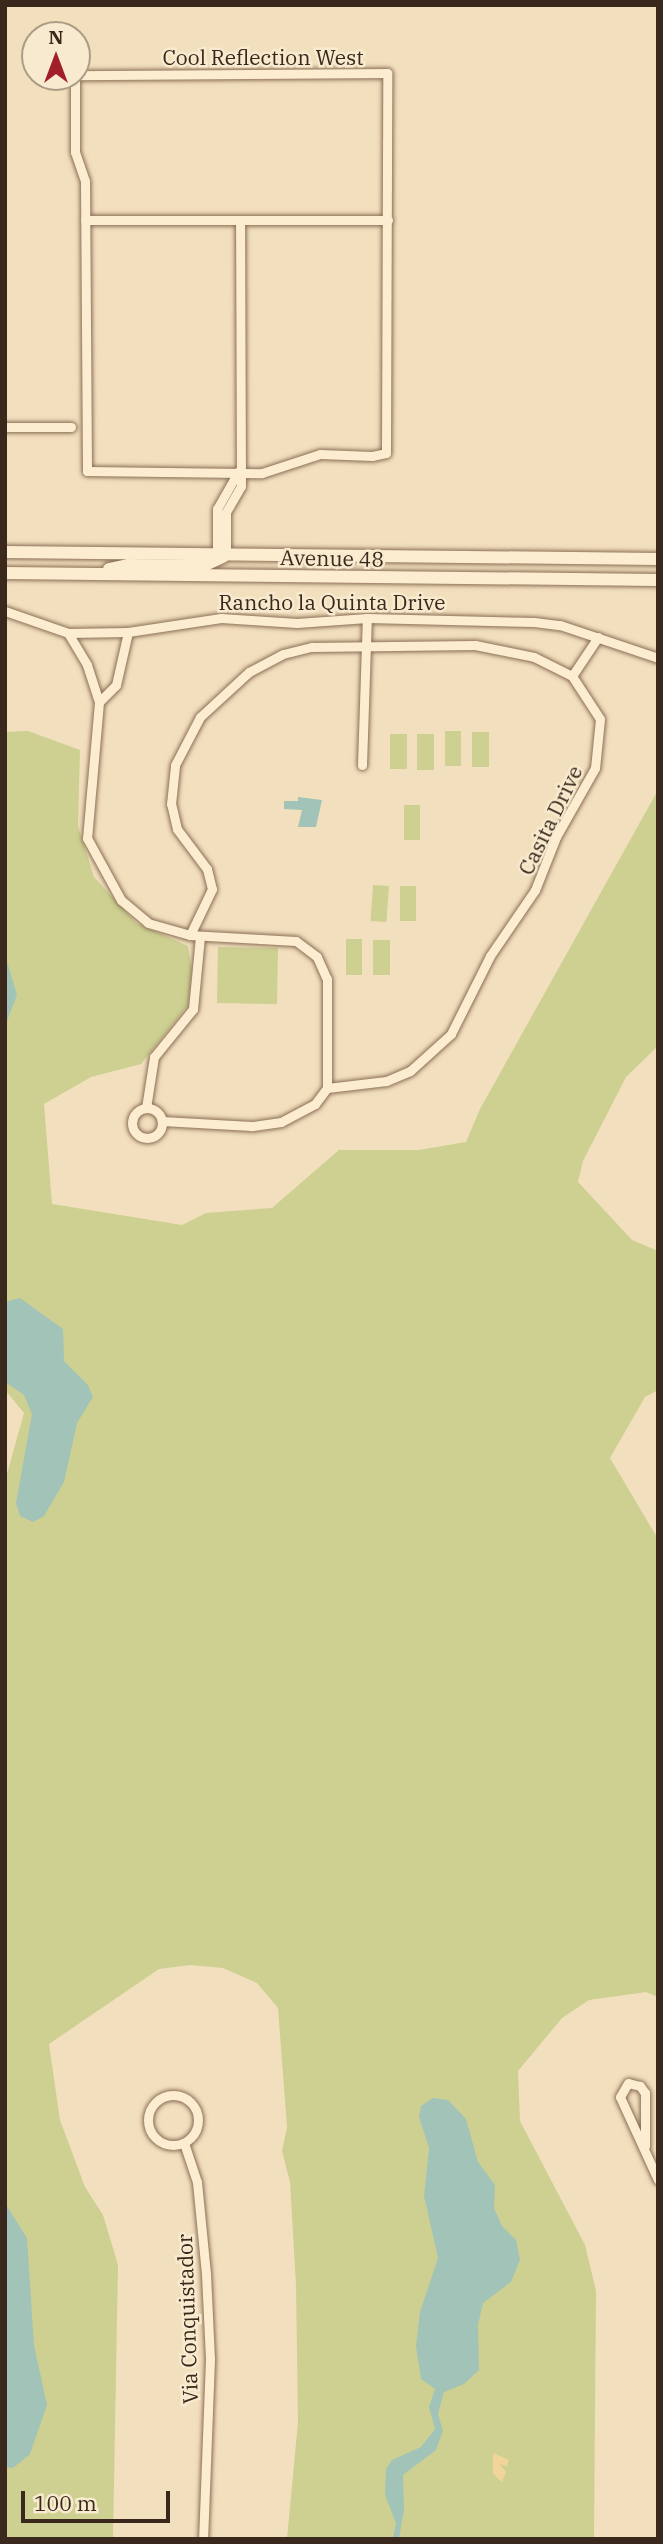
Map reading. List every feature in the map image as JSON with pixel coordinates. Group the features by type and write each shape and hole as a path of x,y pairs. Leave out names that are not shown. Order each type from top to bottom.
{"main road":[{"name":"Avenue 48","path":"5,552 658,559"},
{"path":"92,574 128,565 203,566 221,556 265,576"},
{"name":"Avenue 48","path":"5,573 658,580"}],"street":[{"name":"Cool Reflection West","path":"76,91 75,152 85,181 87,471 262,473 320,454 372,456 386,453 387,73 91,76"},
{"path":"85,220 388,220"},
{"path":"221,556 217,509 238,472 240,220"},
{"path":"5,427 71,427"},
{"name":"Rancho la Quinta Drive","path":"5,611 68,633 128,632 198,619 297,623 367,618 534,622 598,637 658,658"},
{"path":"362,765 367,618"},
{"path":"99,702 116,685 128,632"},
{"path":"68,633 87,665 99,702 87,838 121,900 148,923 190,935 278,936 302,943 317,957 328,989 327,1088 302,1114 281,1122 251,1126 162,1121"},
{"path":"190,935 212,890 207,869 177,829 171,804 175,765 191,730 217,697 262,663 312,647 475,645 534,657 572,676 598,637"},
{"name":"Casita Drive","path":"327,1088 386,1080 410,1071 451,1034 490,956 535,890 556,837 595,768 600,719 572,676"},
{"path":"162,1121 154,1137 139,1136 132,1119 146,1108 154,1057 193,1009 200,936"},
{"path":"146,1108 156,1111 162,1121"},
{"path":"645,2146 645,2094 640,2086 628,2083 620,2097 645,2146 658,2180"},
{"path":"163,2097 184,2098 197,2112 196,2130 184,2143 163,2144 149,2130 150,2109 163,2097"},
{"name":"Via Conquistador","path":"184,2143 197,2182 207,2286 210,2358 203,2539"}],"green space":[{"path":"28,731 80,750 78,826 94,877 136,923 188,946 192,970 188,1005 141,1064 91,1077 44,1104 52,1204 182,1225 206,1213 272,1208 339,1150 419,1150 466,1142 480,1109 658,790 658,1046 626,1077 583,1161 578,1182 632,1240 658,1251 658,1390 645,1397 610,1458 658,1539 658,1997 646,1992 589,2000 562,2018 518,2071 520,2121 585,2245 596,2291 594,2539 287,2539 298,2422 296,2285 290,2182 282,2151 287,2127 278,2008 257,1983 223,1968 190,1965 159,1969 49,2044 60,2120 85,2187 103,2215 118,2265 113,2539 5,2539 5,1481 24,1413 5,1390 5,732"},
{"path":"445,731 461,731 461,766 445,766"},
{"path":"472,732 489,732 489,767 472,767"},
{"path":"390,734 407,734 407,769 390,769"},
{"path":"417,734 434,734 434,770 417,770"},
{"path":"404,805 420,805 420,840 404,840"},
{"path":"373,885 389,886 386,922 370,921"},
{"path":"400,886 416,886 416,921 400,921"},
{"path":"346,939 362,939 362,975 346,975"},
{"path":"373,940 390,940 390,975 373,975"},
{"path":"218,947 278,948 277,1004 217,1003"}],"sand":[{"path":"493,2453 509,2460 507,2466 500,2464 506,2472 502,2482 493,2474"}],"water":[{"path":"298,797 322,800 316,827 298,827 302,810 284,809 284,801 298,801"},
{"path":"5,955 17,995 5,1026"},
{"path":"20,1298 63,1329 64,1361 88,1385 93,1397 77,1423 64,1482 44,1516 33,1522 20,1516 16,1503 32,1414 24,1395 5,1382 5,1302"},
{"path":"433,2098 448,2100 466,2119 478,2162 495,2185 494,2208 502,2226 516,2240 520,2260 511,2282 483,2303 478,2325 479,2370 464,2384 444,2392 438,2414 443,2431 436,2450 403,2475 404,2509 399,2539 393,2539 396,2523 385,2495 386,2469 392,2460 421,2447 435,2429 429,2407 435,2389 421,2379 416,2346 420,2312 438,2258 424,2196 429,2148 419,2117 421,2106"},
{"path":"5,2203 27,2238 34,2345 47,2405 30,2454 13,2468 5,2467"}]}
